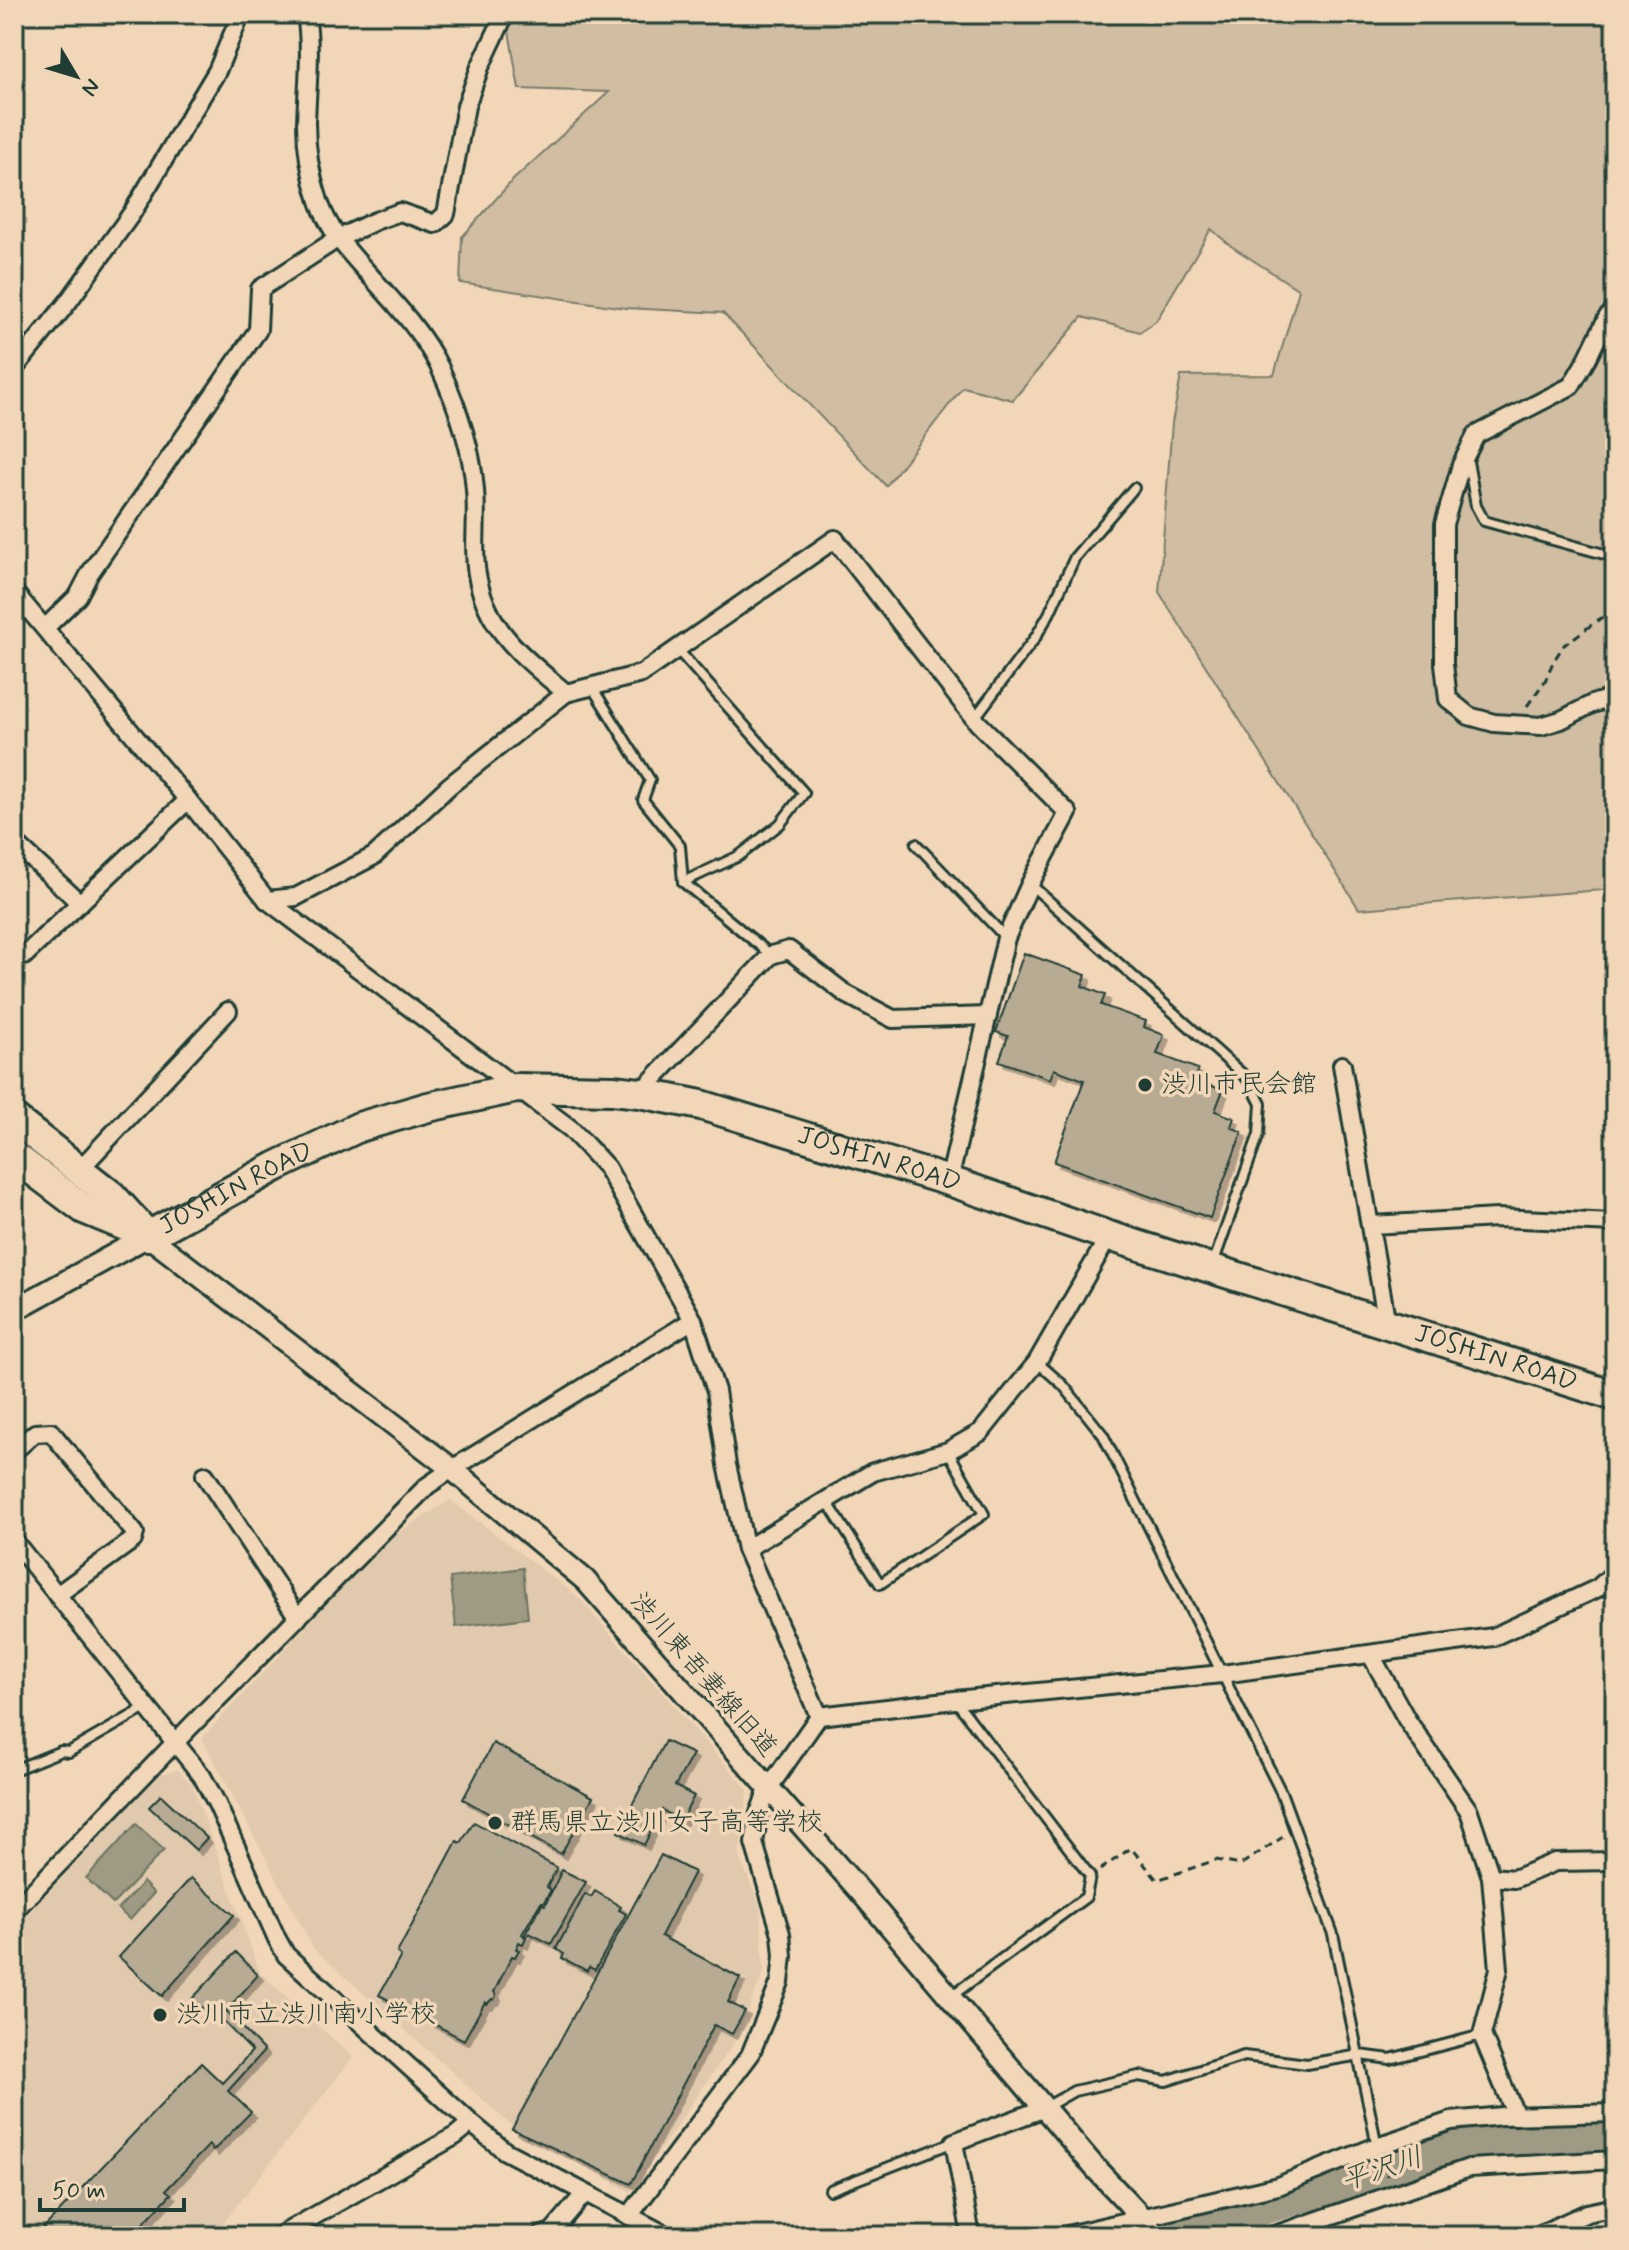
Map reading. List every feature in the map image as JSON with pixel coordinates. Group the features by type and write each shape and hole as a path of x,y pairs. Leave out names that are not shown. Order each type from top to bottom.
{"highway":[{"name":"JOSHIN ROAD","path":"148,1236 275,1167 359,1127 428,1107 516,1088 613,1090 701,1105 949,1181 1109,1236 1615,1396"},
{"name":"JOSHIN ROAD","path":"14,1119 111,1195 148,1236"},
{"name":"JOSHIN ROAD","path":"14,1156 84,1209 148,1236"}],"street":[{"path":"14,369 68,302 132,213 217,71 241,14"},
{"path":"306,14 310,66 306,125 309,160 319,204 337,239 410,319 439,366 470,449 475,492 473,554 479,588 492,617 523,657 566,693"},
{"path":"45,628 78,596 90,573 258,330 260,289 337,239 375,221 400,212 435,224 446,214 466,106 505,14"},
{"path":"1615,310 1607,318 1571,386 1476,435 1461,465 1444,524 1444,664 1448,699 1469,716 1494,723 1541,726 1615,697"},
{"path":"267,900 296,897 374,856 449,786 566,693 641,674 835,539 974,719 1068,813 1030,884 1006,938 949,1181"},
{"path":"14,592 188,800 267,900 571,1129 607,1168 693,1320 716,1391 727,1465 746,1549 819,1716"},
{"path":"14,949 24,956 188,800"},
{"path":"14,842 80,903"},
{"path":"640,1093 771,955 789,950 846,994 893,1019 988,1016"},
{"path":"79,1170 228,1011"},
{"path":"1342,1065 1387,1324"},
{"path":"1371,1225 1497,1218 1615,1223"},
{"path":"14,1310 148,1236"},
{"name":"渋川東吾妻線旧道","path":"148,1236 452,1469 585,1580 1097,2170 1149,2225"},
{"path":"746,1549 873,1472 948,1451 981,1432 1037,1362 1109,1236"},
{"path":"14,1911 427,1486 693,1320"},
{"path":"14,1451 35,1433 51,1432 135,1533 133,1540 57,1595"},
{"path":"205,1475 298,1618"},
{"path":"14,1541 202,1776 286,1955 505,2151 668,2236"},
{"path":"629,2216 750,2055 780,1982 783,1956 781,1934 754,1843 759,1813 768,1789 819,1716 1222,1674 1493,1637 1598,1588 1615,1572"},
{"path":"1371,1655 1407,1720 1469,1811 1491,1877 1499,1969 1482,2035 1516,2116"},
{"path":"1491,1877 1514,1879 1555,1862 1615,1861"},
{"path":"971,2236 954,2142 1045,2108"},
{"path":"1063,2236 1149,2225 1278,2186 1377,2146 1451,2121 1615,2113"},
{"path":"279,2236 455,2136 471,2123"},
{"path":"1272,2236 1469,2168 1615,2160"},
{"path":"540,2236 552,2232 585,2193"},
{"path":"1536,2236 1587,2213 1615,2207"}],"lane":[{"path":"1467,453 1476,506 1484,521 1615,557"},
{"path":"974,719 1035,638 1075,557 1134,488"},
{"path":"676,648 804,793 780,824 739,856 683,882"},
{"path":"592,686 650,780 643,800 680,846 683,882 771,955"},
{"path":"916,844 1006,938"},
{"path":"1030,884 1249,1080 1261,1104 1259,1134 1211,1268"},
{"path":"1037,1362 1063,1385 1103,1435 1281,1792 1333,1934 1377,2146"},
{"path":"826,1500 880,1584 984,1514 948,1451"},
{"path":"950,1997 1086,1897 1090,1876 955,1700"},
{"path":"14,1770 61,1751 69,1752 147,1707"},
{"path":"1045,2108 1074,2091 1139,2076 1166,2081 1244,2056 1307,2064 1360,2055 1390,2059 1482,2035"},
{"path":"830,2190 954,2142"}],"path":[{"path":"1533,709 1527,707 1528,702 1545,681 1564,645 1615,610"},
{"path":"1090,1876 1131,1848 1157,1880 1216,1860 1240,1865 1295,1830"},
{"path":"1377,2146 1393,2196"}],"shaded area":[{"path":"506,14 1615,14 1615,889 1359,909 1159,592 1172,423 1181,376 1274,375 1299,290 1231,246 1211,229 1156,321 1140,332 1082,317 1013,400 963,387 886,486 723,313 625,308 460,283 462,237 512,181 609,92 519,89"},
{"name":"群馬県立渋川女子高等学校","path":"450,1500 576,1595 748,1790 739,1857 760,1905 764,1972 735,2041 631,2192 511,2125 314,1949 202,1738 387,1540"},
{"path":"523,1568 528,1618 456,1627 450,1578"},
{"name":"渋川市立渋川南小学校","path":"178,1770 192,1784 260,1973 353,2057 213,2236 14,2236 14,1929 160,1774"},
{"path":"136,1824 164,1850 113,1904 86,1878"},
{"path":"143,1882 154,1893 130,1920 118,1909"}],"building":[{"name":"渋川市民会館","path":"1024,953 1086,975 1082,986 1105,995 1101,1005 1146,1021 1144,1027 1164,1035 1157,1054 1198,1069 1195,1080 1223,1090 1215,1111 1234,1118 1231,1127 1242,1132 1210,1218 1054,1162 1084,1080 1054,1069 1050,1079 999,1061 1008,1036 996,1032"},
{"path":"665,1741 693,1754 675,1786 694,1796 681,1821 662,1810 644,1845 618,1832"},
{"path":"493,1743 593,1797 561,1854 463,1799"},
{"path":"161,1795 207,1838 196,1850 149,1807"},
{"path":"474,1822 557,1868 547,1887 551,1890 522,1934 526,1937 523,1944 519,1942 516,1949 519,1950 515,1957 512,1956 494,1992 494,2000 485,2002 464,2040 379,1995 401,1956 397,1953 457,1841 461,1843"},
{"path":"661,1855 694,1872 661,1936 740,1978 728,2002 745,2011 732,2034 714,2025 631,2184 512,2129"},
{"path":"562,1870 586,1882 551,1944 529,1933 524,1936 542,1904 545,1905"},
{"path":"191,1878 234,1915 162,1996 119,1957"},
{"path":"595,1891 621,1907 619,1910 626,1914 595,1970 589,1967 587,1971 562,1958 564,1954 556,1949 585,1894 591,1897"},
{"path":"236,1952 258,1975 226,2011 264,2051 228,2091 251,2112 213,2151 209,2145 166,2190 171,2194 137,2230 132,2225 121,2236 36,2236 201,2063 222,2083 252,2051 219,2017 217,2021 192,1999"}],"waterway":[{"name":"平沢川","path":"1154,2236 1212,2223 1463,2144 1615,2136"}],"place":[{"name":"渋川市民会館","path":"1145,1085"},
{"name":"群馬県立渋川女子高等学校","path":"495,1823"},
{"name":"渋川市立渋川南小学校","path":"160,2015"}]}
